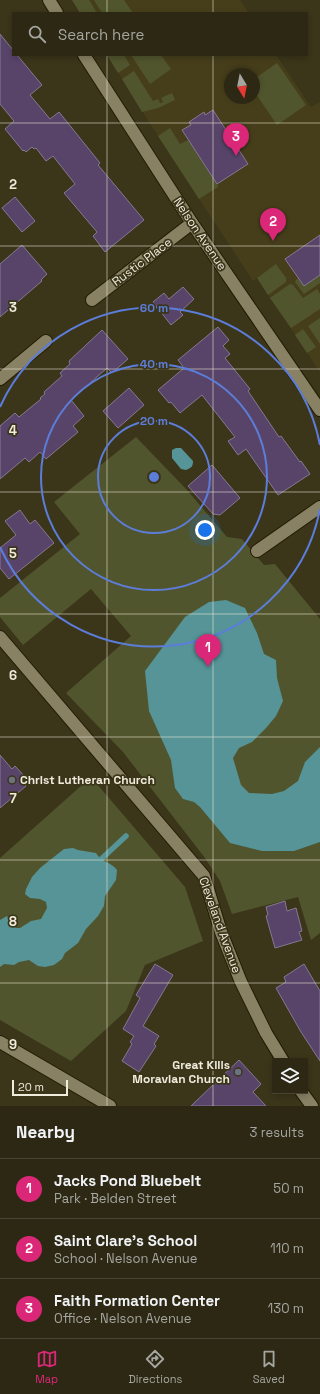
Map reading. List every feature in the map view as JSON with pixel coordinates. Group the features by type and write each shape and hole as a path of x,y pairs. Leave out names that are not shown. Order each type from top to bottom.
{"street":[{"path":"49,0 56,12"},
{"name":"Nelson Avenue","path":"85,56 192,223 320,410"},
{"name":"Rustic Place","path":"92,300 192,223"},
{"path":"0,379 46,341"},
{"path":"257,551 320,507"},
{"name":"Cleveland Avenue","path":"0,637 204,876 222,932 242,982 266,1033 281,1058"},
{"path":"0,1042 110,1106"},
{"path":"303,1094 312,1106"}],"shaded area":[{"path":"72,0 240,0 248,12 79,12"},
{"path":"108,56 277,56 311,107 320,102 320,372 257,278 253,281"}],"green space":[{"path":"72,0 89,0 96,12 79,12"},
{"path":"94,0 124,0 132,12 101,12"},
{"path":"108,56 125,56 130,65 118,73"},
{"path":"132,56 162,56 171,69 150,84"},
{"path":"277,63 306,105 277,125 260,100 260,75"},
{"path":"134,71 153,101 158,99 160,103 162,103 163,101 161,98 172,93 175,100 158,108 142,112 122,79"},
{"path":"170,128 180,144 188,140 217,184 218,187 199,199 158,136"},
{"path":"276,264 286,278 286,282 268,295 257,278"},
{"path":"320,275 320,283 304,294 295,282 298,278 304,286"},
{"path":"290,284 293,285 303,298 317,289 320,294 320,309 291,328 270,298"},
{"path":"320,318 320,344 308,326"},
{"path":"303,329 316,347 307,353 295,335"},
{"path":"136,437 187,490 227,537 242,539 264,565 275,564 320,619 320,933 311,940 298,897 232,914 220,881 205,858 123,752 66,693 131,636 91,589 23,645 0,617 0,598 80,534 54,502"},
{"path":"91,777 185,887 203,941 145,965 126,1011 71,1061 0,1020 0,858"}],"water":[{"path":"181,448 193,461 193,465 190,468 186,470 181,469 172,458 172,450"},
{"path":"226,600 245,608 257,633 264,654 276,660 277,678 283,701 276,716 266,728 252,742 239,748 233,758 241,785 249,793 272,794 284,791 298,781 305,762 320,747 320,842 294,851 262,851 230,843 200,807 194,802 183,799 175,788 171,760 149,711 145,671 185,617 209,602"},
{"path":"73,848 96,853 101,859 112,865 117,870 116,880 105,896 104,906 98,916 86,929 78,943 65,953 62,959 54,965 45,967 38,966 29,960 19,962 14,965 4,964 0,967 0,920 7,916 11,924 16,928 20,928 31,921 41,919 47,908 46,902 40,899 30,898 25,894 26,889 32,877 40,868 64,849"}],"building":[{"path":"0,34 12,49 12,56 18,56 42,85 30,95 50,119 59,112 100,163 98,165 144,220 105,252 93,236 97,232 64,193 75,184 53,156 46,161 36,148 34,149 32,147 26,152 24,150 23,151 5,129 14,121 0,104"},
{"path":"213,110 248,164 217,184 182,130 191,125 189,122 204,112 205,115"},
{"path":"15,197 35,221 22,232 2,208"},
{"path":"320,235 320,275 304,286 285,259"},
{"path":"22,245 47,274 41,280 42,281 0,317 0,264"},
{"path":"183,287 194,299 180,312 183,315 171,325 153,302 164,293 169,299"},
{"path":"218,327 229,340 223,346 230,354 225,358 250,389 248,391 279,437 281,436 310,474 278,495 246,449 238,455 228,441 235,437 202,395 180,413 158,390 184,368 178,360"},
{"path":"102,330 128,359 112,373 107,368 71,400 84,416 73,426 78,432 46,459 40,452 29,462 25,458 0,479 0,426 15,413 19,417 41,399 40,398 45,394 44,392 62,376 60,373 70,364 70,360"},
{"path":"129,388 144,405 118,428 103,411"},
{"path":"212,465 240,498 220,515 213,514 188,486"},
{"path":"20,510 30,524 35,520 54,543 9,579 0,568 0,548 16,535 5,521"},
{"name":"Christ Lutheran Church","path":"0,755 12,769 15,766 26,778 22,781 26,786 0,808"},
{"path":"285,901 287,911 296,908 302,931 299,932 302,940 275,948 266,916 268,915 266,907"},
{"path":"155,964 173,975 143,1026 159,1036 154,1044 156,1046 139,1072 122,1061 132,1044 130,1042 134,1036 123,1029 140,998 136,995"},
{"path":"304,964 320,991 320,1061 301,1032 276,988 286,982 284,977"},
{"name":"Great Kills Moravian Church","path":"239,1060 261,1084 253,1092 266,1106 191,1106"}],"waterway":[{"path":"97,863 126,836"}],"place":[{"name":"Faith Formation Center","path":"236,156"},
{"name":"Saint Clare's School","path":"273,241"},
{"name":"Jacks Pond Bluebelt","path":"208,667"},
{"name":"Christ Lutheran Church","path":"12,780"},
{"name":"Great Kills Moravian Church","path":"238,1072"}]}
